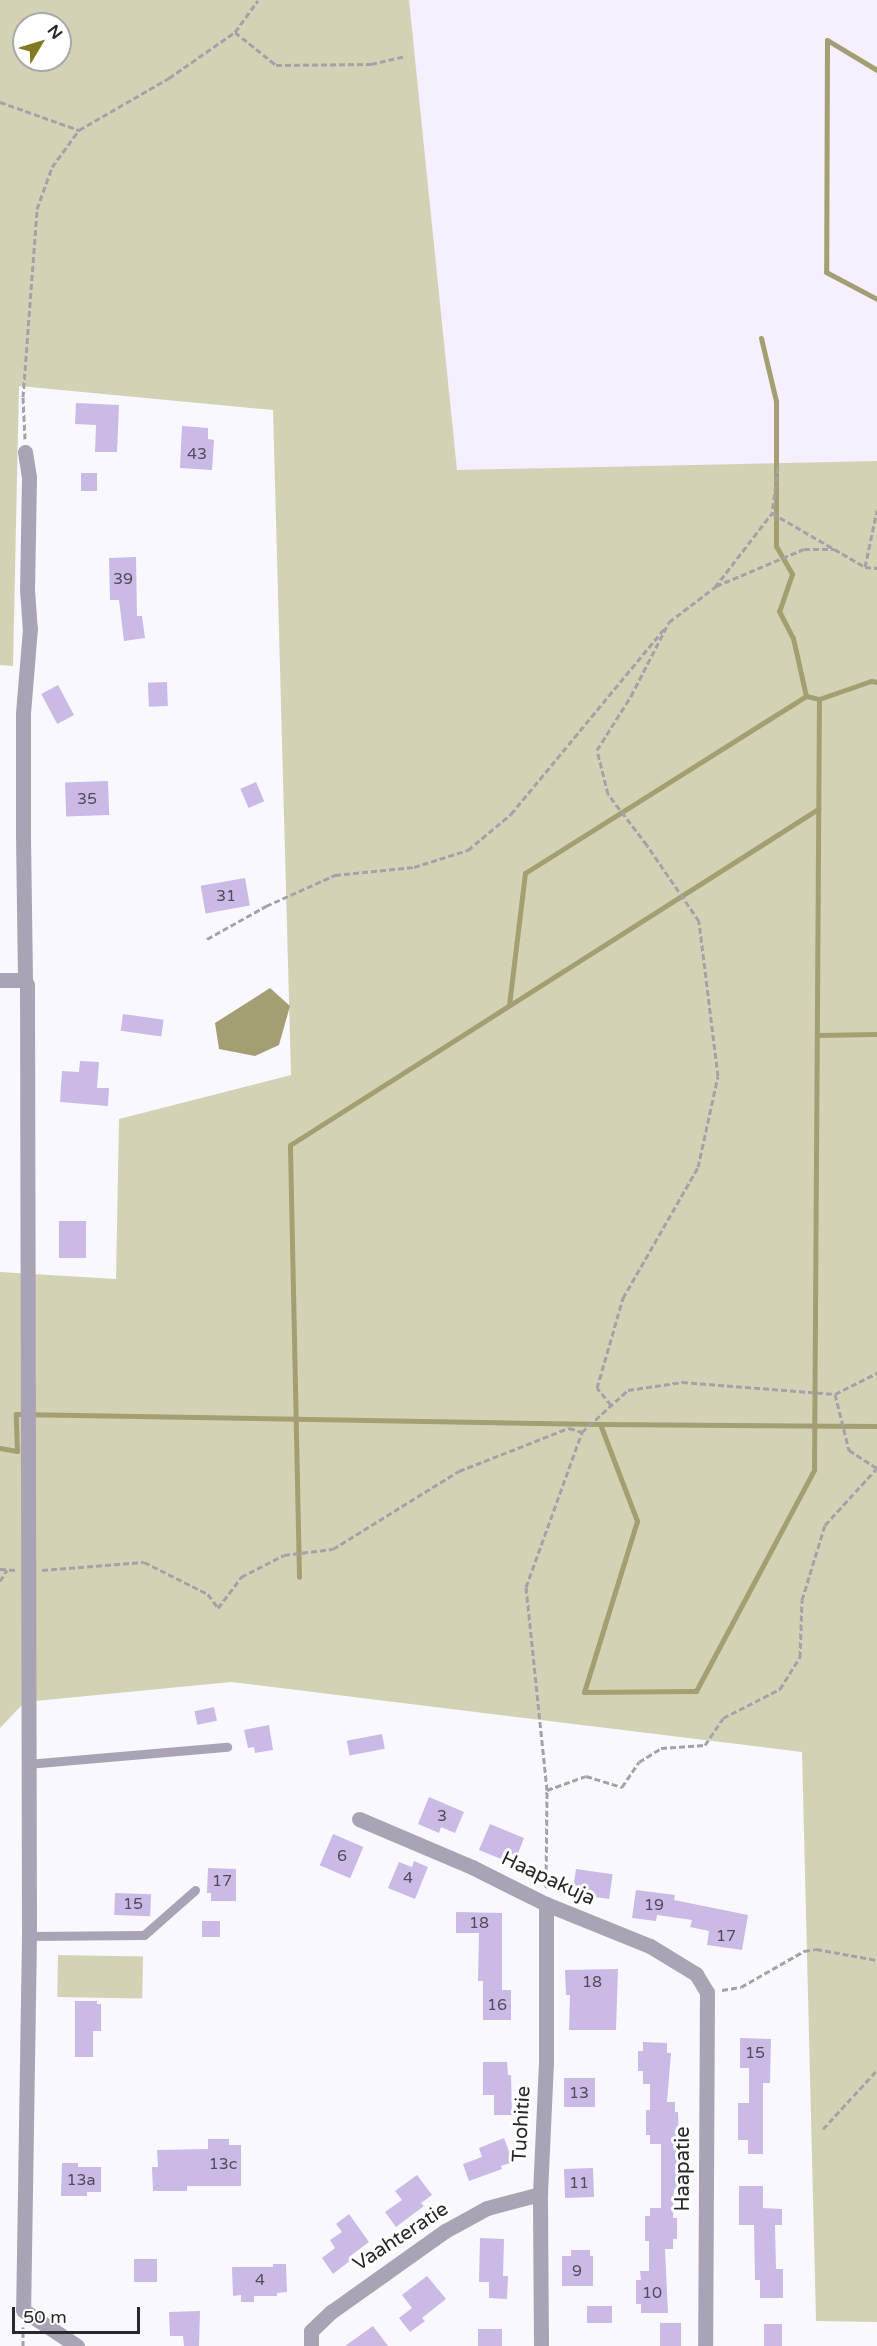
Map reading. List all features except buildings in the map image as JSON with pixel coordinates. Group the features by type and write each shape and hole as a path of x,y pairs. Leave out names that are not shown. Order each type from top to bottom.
{"street":[{"path":"26,452 29,477 27,589 30,628 23,714 25,980 27,985 29,1936 23,2310 77,2346"},
{"path":"0,980 25,980"},
{"name":"Haapakuja","path":"359,1819 472,1867 546,1904 650,1946 696,1974 707,1992"},
{"name":"Tuohitie","path":"541,2346 540,2194 546,2064 546,1904"},
{"name":"Haapatie","path":"705,2346 707,1992"},
{"name":"Vaahteratie","path":"311,2346 311,2331 331,2312 445,2231 487,2208 540,2194"}],"lane":[{"path":"27,1764 227,1747"},
{"path":"29,1936 144,1935 195,1890"}],"path":[{"path":"26,452 23,397 37,209 52,167 79,130 169,78 235,32 258,0"},
{"path":"235,32 276,65 371,64 406,56"},
{"path":"0,102 79,130"},
{"path":"715,587 772,513 778,467"},
{"path":"866,567 877,510"},
{"path":"772,513 866,567 877,568"},
{"path":"207,939 266,906 335,875 414,867 468,850 511,814 669,622 715,587 804,549 835,549"},
{"path":"611,1405 597,1388 623,1298 698,1167 718,1076 699,921 647,844 608,794 597,750 631,696 669,622"},
{"path":"546,1904 547,1790 526,1587 582,1432 628,1390 682,1382 836,1394 877,1373"},
{"path":"547,1790 586,1776 622,1787 639,1762 661,1748 705,1745 723,1718 780,1689 800,1657 802,1600 825,1525 877,1468 849,1450 836,1394"},
{"path":"28,1571 144,1562 208,1594 218,1608 241,1577 284,1556 333,1549 459,1471 569,1428 582,1432"},
{"path":"0,1581 7,1569"},
{"path":"707,1992 741,1987 804,1951 816,1949 877,1960"},
{"path":"823,2129 877,2070"}],"shaded area":[{"path":"0,0 409,0 457,470 877,461 877,2322 816,2321 802,1752 231,1682 25,1702 0,1728 0,1272 116,1279 119,1119 291,1075 273,410 19,386 13,666 0,665"},
{"path":"409,0 877,0 877,472 409,472"},
{"path":"270,988 290,1006 279,1045 255,1056 219,1049 215,1023"},
{"path":"58,1955 143,1956 142,1998 57,1997"}],"waterway":[{"path":"877,70 827,40 826,272 877,299"},
{"path":"761,338 776,401 776,546 792,574 779,611 793,638 806,696"},
{"path":"509,1005 525,873 806,696 819,699 871,681 877,682"},
{"path":"0,1448 17,1451 16,1414 600,1424 637,1521 584,1692 696,1691 814,1470 819,699"},
{"path":"299,1577 290,1145 818,809"},
{"path":"817,1035 877,1034"},
{"path":"600,1424 877,1426"}]}
